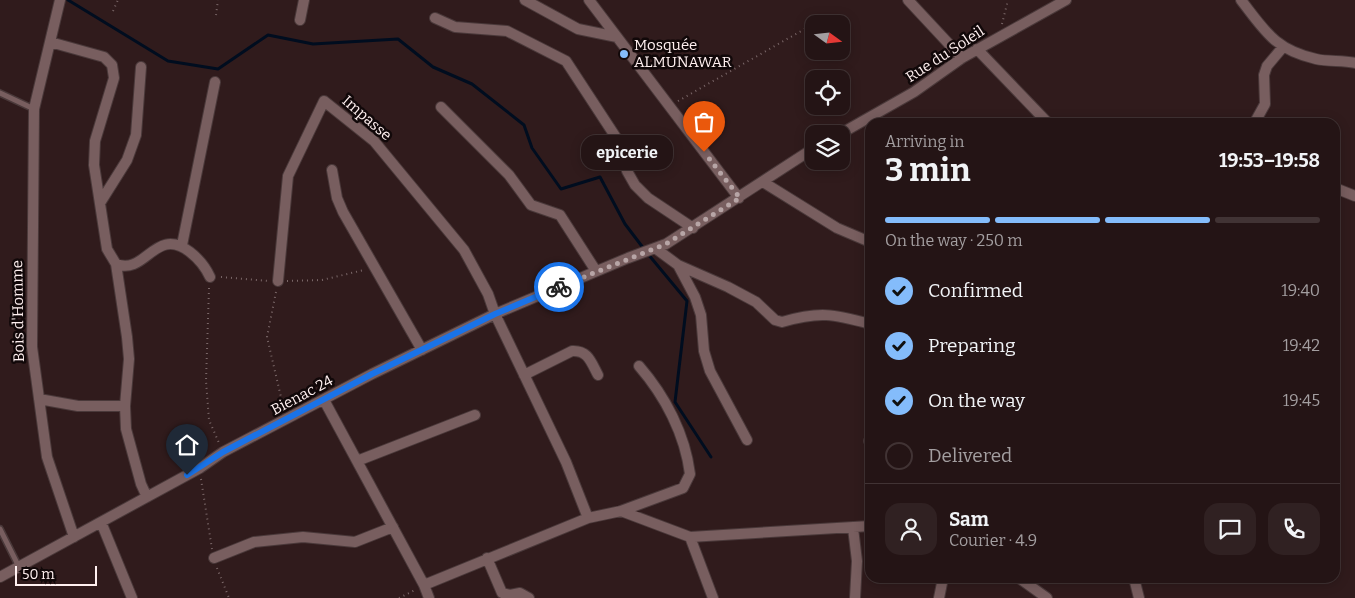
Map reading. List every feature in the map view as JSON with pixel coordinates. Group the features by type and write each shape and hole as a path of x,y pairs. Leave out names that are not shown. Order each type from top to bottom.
{"street":[{"path":"34,109 60,0"},
{"path":"300,20 304,0"},
{"path":"525,0 578,29 617,37"},
{"path":"589,0 740,198"},
{"path":"908,0 962,58"},
{"name":"Rue du Soleil","path":"868,118 914,92 977,49 1066,0"},
{"path":"1241,0 1274,42 1293,52 1318,60 1355,63"},
{"path":"436,18 455,27 507,31 566,61 619,142 627,171 635,185 648,198 693,228"},
{"path":"50,42 104,57 112,65 114,78 95,140 94,165 107,248 116,264 129,359 125,406 132,454 147,497"},
{"path":"1257,118 1265,104 1264,75 1267,66 1284,47"},
{"path":"977,49 1043,118"},
{"path":"100,203 126,160 136,135 141,67"},
{"path":"182,245 215,82"},
{"name":"Impasse","path":"278,281 288,176 324,101 374,141 464,250 488,294 495,314"},
{"path":"441,107 509,175 531,205 560,214 596,271"},
{"name":"Bois d'Homme","path":"34,109 32,347 47,457 74,537"},
{"name":"Rue du Soleil","path":"850,128 865,120"},
{"path":"655,248 666,244 693,228 805,154"},
{"path":"332,170 337,198 422,350"},
{"path":"763,182 837,228 865,240"},
{"path":"1340,190 1355,196"},
{"path":"116,264 124,267 131,266 154,250 169,243 182,245 198,258 210,277"},
{"path":"655,248 678,265 756,302 775,320 782,322 825,313 865,323"},
{"name":"Bienac 24","path":"0,577 200,468 223,452 422,350 495,314 655,248"},
{"path":"678,265 695,297 701,314 704,352 710,371 747,440"},
{"path":"495,314 566,462 588,518"},
{"path":"524,375 572,351 580,351 587,354 598,375"},
{"path":"424,585 588,518 621,511 683,488 690,474 680,437 658,388 639,366"},
{"path":"39,399 78,406 125,406"},
{"path":"324,400 424,585 429,598"},
{"path":"357,461 475,415"},
{"path":"621,511 690,537 865,527"},
{"path":"101,522 132,598"},
{"path":"214,558 254,542 304,537 355,542 393,527"},
{"path":"853,528 857,561 855,598"},
{"path":"690,537 713,598"},
{"path":"487,558 502,593 510,595 520,592 529,598"},
{"path":"939,598 942,583"},
{"path":"1026,583 1047,598"},
{"path":"1135,583 1139,598"}],"lane":[{"path":"0,93 34,109"},
{"path":"0,529 19,567"}],"path":[{"path":"113,11 118,0"},
{"path":"216,15 218,0"},
{"path":"999,36 1008,0"},
{"path":"670,106 805,29"},
{"path":"223,452 209,420 207,401 210,277 278,281 322,280 376,267"},
{"path":"278,281 267,337 288,420"},
{"path":"200,468 202,500 214,558 229,598"},
{"path":"398,598 424,585"}],"waterway":[{"path":"68,0 168,61 218,69 268,35 313,44 398,39 433,67 472,84 524,125 532,148 561,189 600,177 625,224 644,249"},
{"path":"648,254 687,301 675,402 711,457"}],"way so far":[{"path":"559,287 666,244 740,198 704,152"}],"place":[{"name":"Mosquée ALMUNAWAR","path":"624,54"},
{"name":"epicerie","path":"704,152"}],"route":[{"path":"187,475 223,452 288,420 372,374 495,314 559,287"}]}
